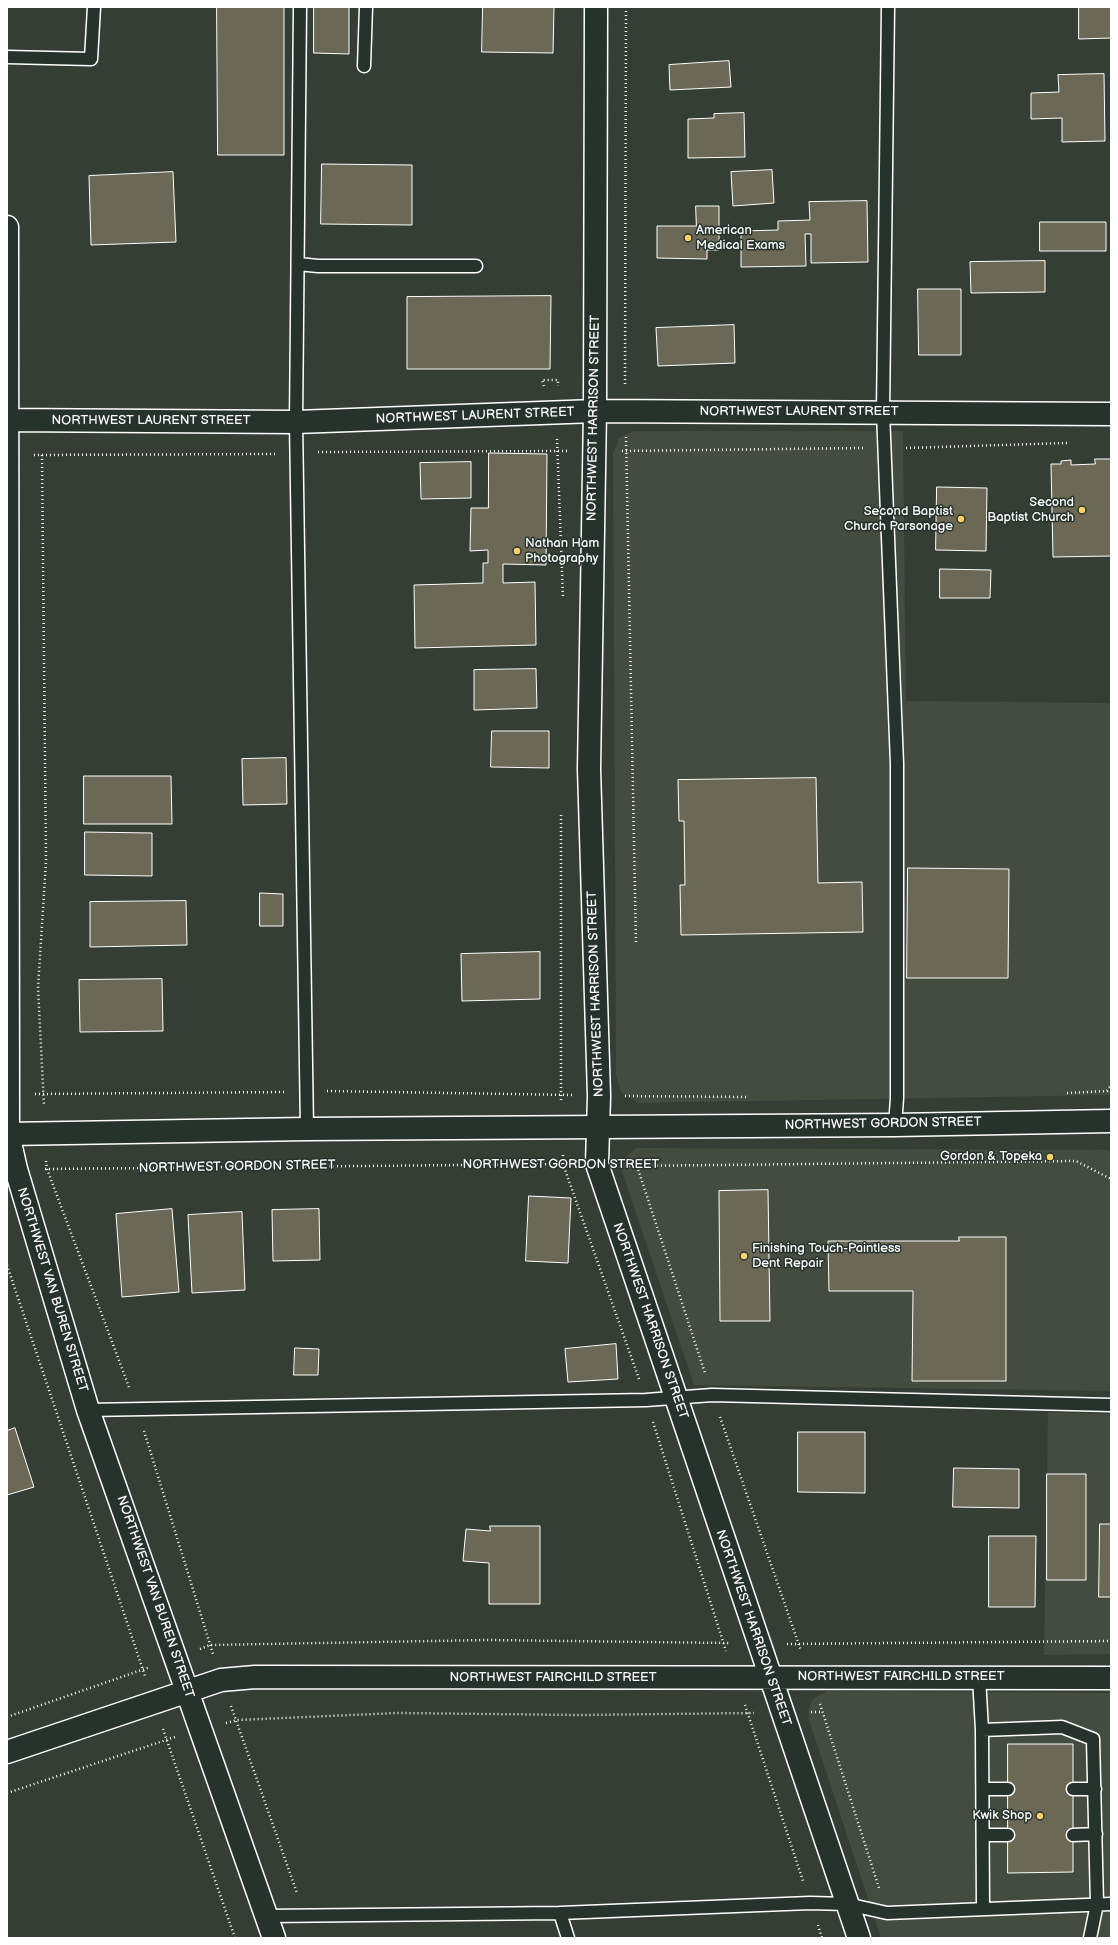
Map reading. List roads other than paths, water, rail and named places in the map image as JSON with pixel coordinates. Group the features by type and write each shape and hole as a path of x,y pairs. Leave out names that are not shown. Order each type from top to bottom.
{"street":[{"name":"NORTHWEST HARRISON STREET","path":"596,7 595,411 589,769 599,1096 597,1164 859,1938"},
{"name":"NORTHWEST VAN BUREN STREET","path":"7,227 8,1134 16,1169 88,1410 274,1938"},
{"name":"NORTHWEST LAURENT STREET","path":"7,420 296,422 595,411 1111,414"},
{"name":"NORTHWEST GORDON STREET","path":"8,1134 307,1129 895,1125 1111,1121"},
{"name":"NORTHWEST FAIRCHILD STREET","path":"7,1752 221,1680 255,1677 1111,1678"}],"lane":[{"path":"7,57 91,59 94,7"},
{"path":"300,7 296,454 307,1129"},
{"path":"364,66 366,7"},
{"path":"888,7 882,412 897,764 897,1098 895,1125"},
{"path":"298,264 318,266 476,266"},
{"path":"88,1410 638,1400 712,1395 1111,1405"},
{"path":"979,1677 982,1730 983,1909"},
{"path":"982,1730 1062,1727 1093,1738 1097,1904 1090,1938"},
{"path":"982,1789 1008,1789"},
{"path":"1073,1789 1095,1789"},
{"path":"1073,1835 1096,1834"},
{"path":"983,1835 1008,1835"},
{"path":"266,1916 560,1913 810,1903 847,1904 887,1913 1111,1904"},
{"path":"560,1913 568,1938"}],"place":[{"name":"American Medical Exams","path":"688,238"},
{"name":"Second Baptist Church","path":"1082,510"},
{"name":"Second Baptist Church Parsonage","path":"961,519"},
{"name":"Nathan Ham Photography","path":"517,551"},
{"name":"Gordon & Topeka","path":"1050,1157"},
{"name":"Finishing Touch-Paintless Dent Repair","path":"744,1256"},
{"name":"Kwik Shop","path":"1040,1816"}]}
